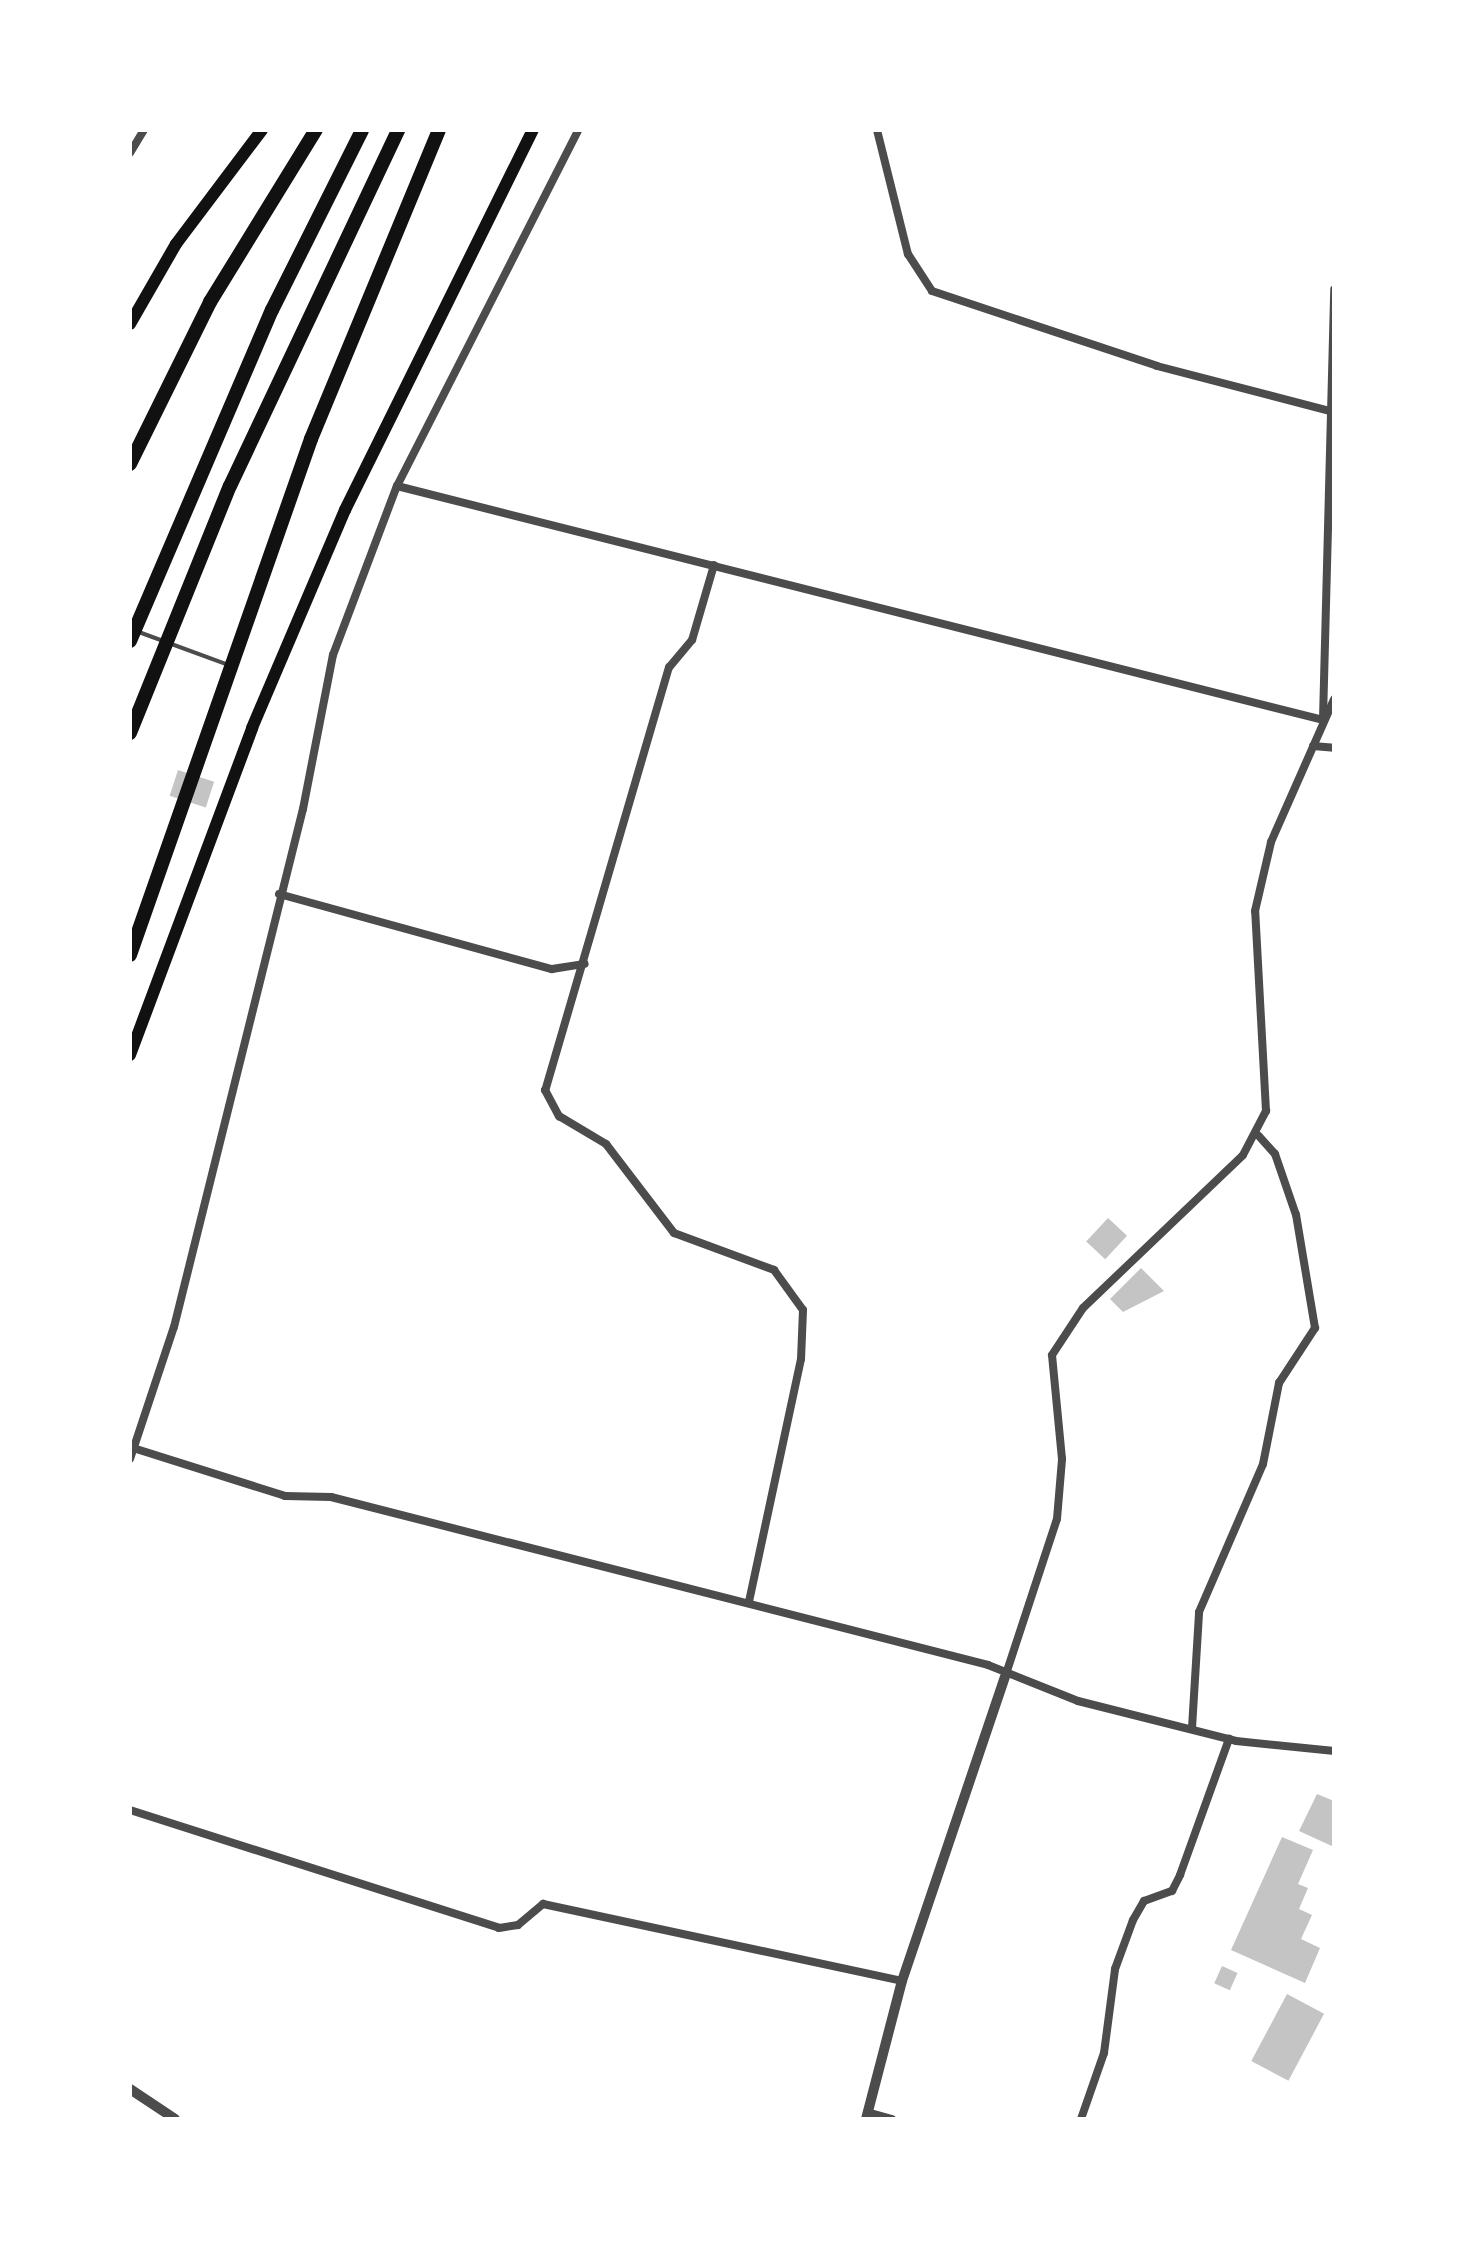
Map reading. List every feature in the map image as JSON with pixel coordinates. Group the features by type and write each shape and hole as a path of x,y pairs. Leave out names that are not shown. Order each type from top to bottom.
{"highway":[{"path":"130,324 176,244 262,130"},
{"path":"130,464 210,302 316,130"},
{"path":"130,641 272,310 362,130"},
{"path":"130,733 172,627 302,325 398,130"},
{"path":"130,955 134,926 235,667 311,439 439,130"},
{"path":"130,1055 252,728 345,510 533,130"}],"street":[{"path":"130,153 144,130"},
{"path":"130,1459 279,894 333,655 397,486 578,130"},
{"path":"877,130 908,254 932,291 1157,366 1333,412"},
{"path":"1323,720 1334,289"},
{"path":"397,486 1323,720"},
{"path":"714,565 692,640 669,667 585,964 546,1074 550,1105 606,1144 674,1233 774,1270 803,1310 801,1359 749,1602"},
{"path":"892,2119 867,2116 902,1981 1005,1677 1059,1504 1052,1355 1083,1308 1258,1135 1268,1088 1255,911 1271,842 1334,699"},
{"path":"1313,746 1334,748"},
{"path":"279,894 552,969 585,964"},
{"path":"1192,1728 1199,1612 1263,1464 1279,1383 1315,1328 1296,1215 1275,1154 1258,1135"},
{"path":"134,1448 285,1496 331,1497 622,1576 749,1602 988,1665 1005,1677 1229,1739 1334,1751"},
{"path":"1081,2119 1104,2053 1115,1969 1133,1920 1144,1901 1172,1891 1229,1739"},
{"path":"130,1810 499,1928 518,1925 543,1904 902,1981"},
{"path":"130,2089 175,2119"}],"lane":[{"path":"130,629 235,667"}],"building":[{"path":"178,770 214,782 206,807 170,796"},
{"path":"1108,1218 1127,1236 1105,1259 1086,1241"},
{"path":"1141,1268 1164,1291 1123,1312 1110,1299"},
{"path":"1317,1794 1334,1801 1334,1847 1299,1831"},
{"path":"1282,1837 1313,1850 1298,1884 1308,1888 1299,1909 1312,1915 1301,1939 1320,1948 1305,1983 1231,1950"},
{"path":"1222,1966 1238,1973 1230,1990 1214,1983"},
{"path":"1287,1994 1324,2014 1288,2081 1251,2061"}]}
